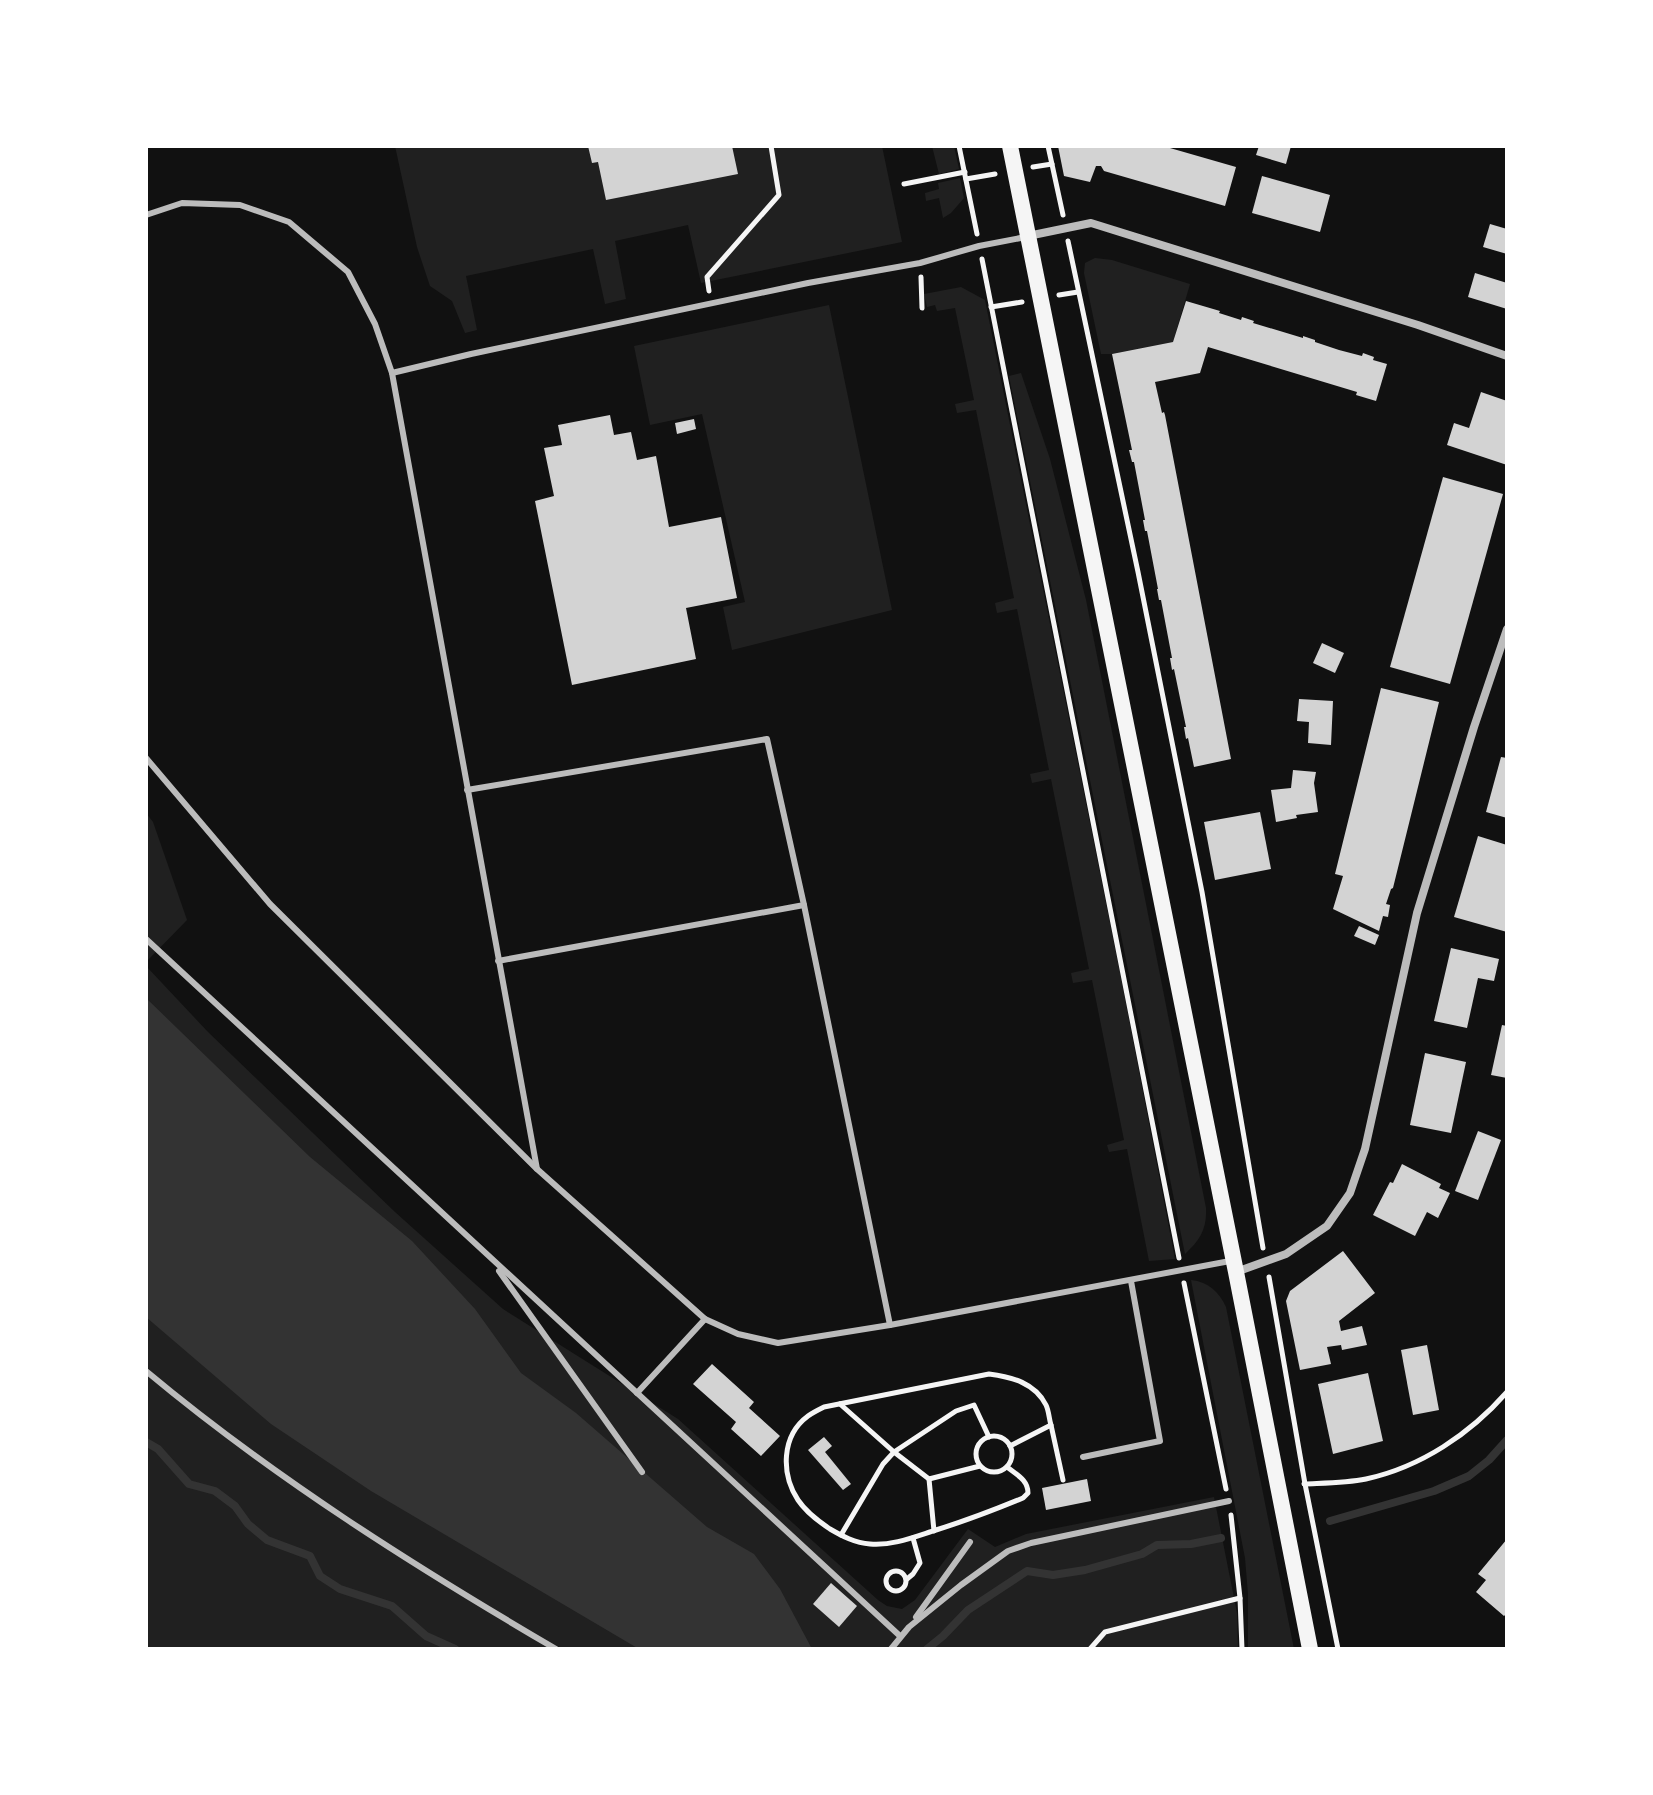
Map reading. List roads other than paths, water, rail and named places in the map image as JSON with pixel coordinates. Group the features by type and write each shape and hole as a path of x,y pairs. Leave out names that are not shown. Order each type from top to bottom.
{"main road":[{"path":"1010,146 1310,1649"}],"street":[{"path":"1028,236 1091,223 1418,325 1507,356"},
{"path":"1235,1266 1286,1254 1327,1226 1350,1193 1365,1149 1417,913 1507,629"}],"lane":[{"path":"146,215 182,203 240,205 289,222 348,272 375,324 392,373 537,1169"},
{"path":"392,373 808,283 920,263 1028,236"},
{"path":"467,790 767,739 890,1325"},
{"path":"146,758 270,904 537,1169 705,1319 738,1334 778,1343 1182,1270 1235,1266"},
{"path":"498,961 804,905"},
{"path":"146,939 900,1636"},
{"path":"490,1258 642,1472"},
{"path":"1083,1457 1160,1441 1131,1281"},
{"path":"637,1393 705,1319"},
{"path":"146,1371 199,1416 345,1518 556,1649"},
{"path":"891,1649 909,1627 1008,1551 1031,1543 1229,1501"},
{"path":"909,1627 970,1542"}],"waterway":[{"path":"1330,1521 1434,1491 1469,1476 1507,1440"},
{"path":"146,1442 158,1449 189,1484 215,1491 235,1506 248,1524 267,1540 310,1556 320,1576 340,1589 392,1606 426,1636 455,1649"},
{"path":"927,1649 968,1610 1027,1571 1053,1575 1085,1570 1142,1554 1157,1545 1191,1544 1221,1538"}]}
